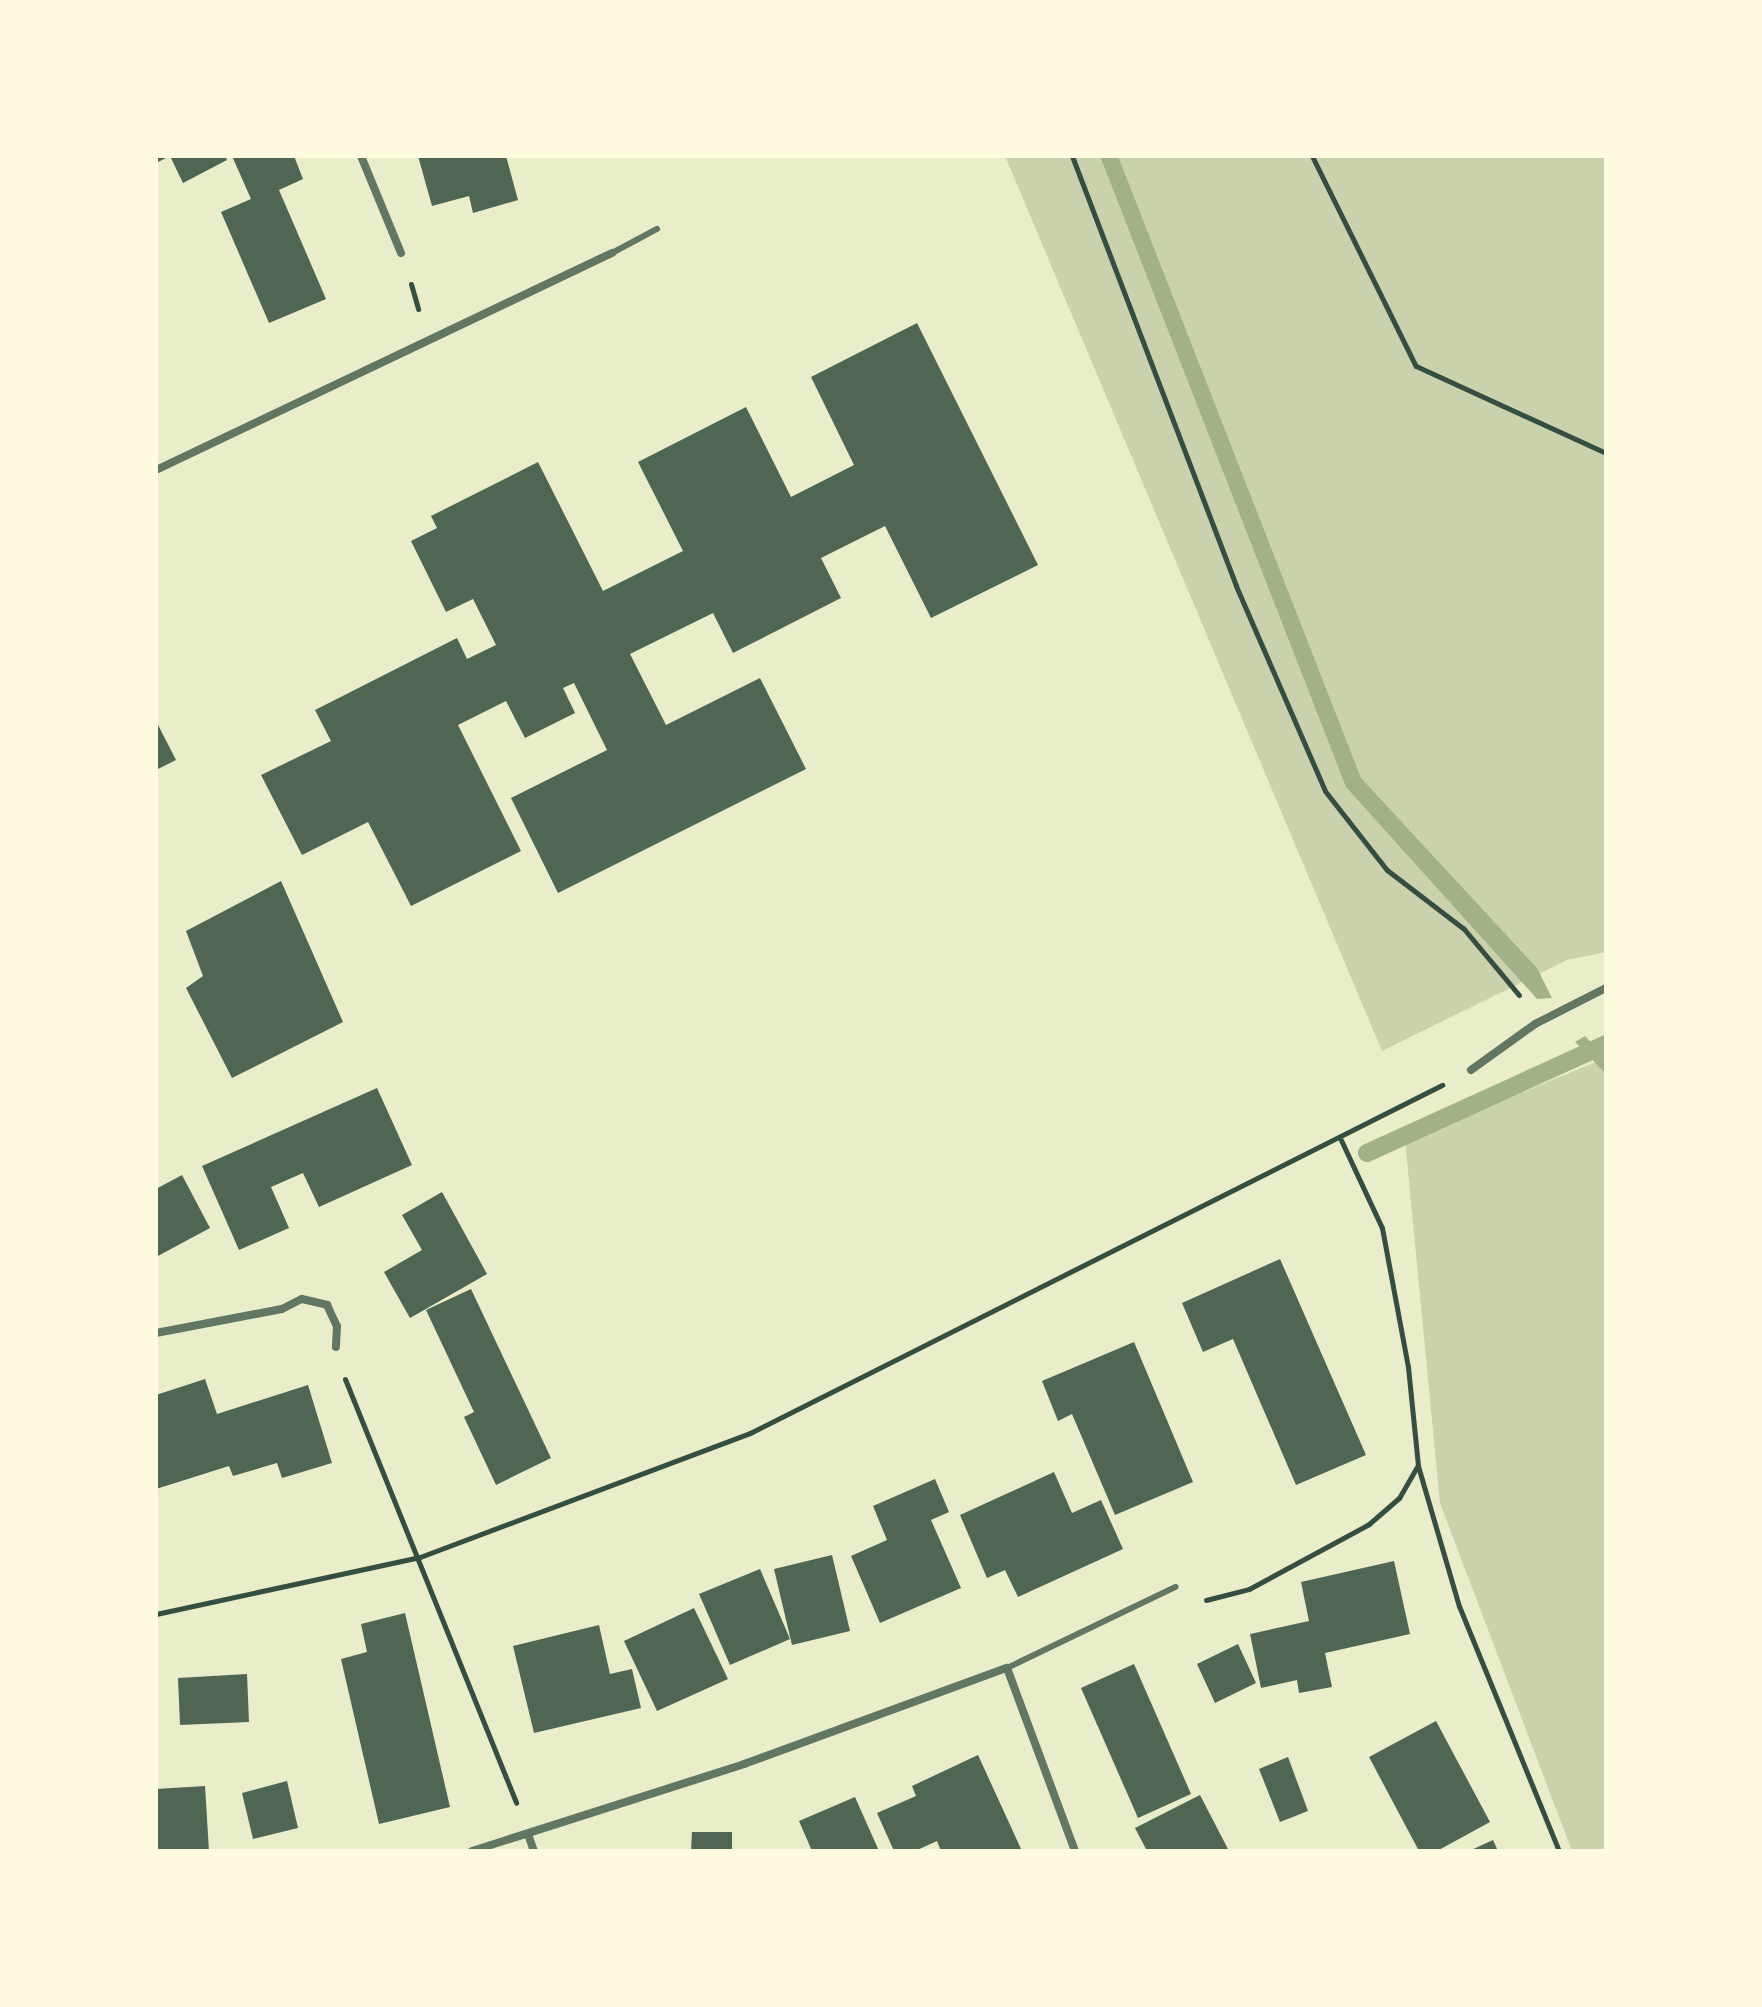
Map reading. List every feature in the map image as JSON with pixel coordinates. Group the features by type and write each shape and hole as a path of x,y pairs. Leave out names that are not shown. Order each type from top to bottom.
{"street":[{"path":"361,156 401,253"},
{"path":"156,470 612,253"},
{"path":"1471,1070 1535,1024 1606,988"},
{"path":"156,1333 282,1309 302,1299 327,1305 337,1326 336,1347"},
{"path":"472,1851 744,1764 1007,1668 1075,1851"},
{"path":"528,1834 534,1851"}],"lane":[{"path":"612,253 657,229"},
{"path":"1007,1668 1175,1587"}],"path":[{"path":"1072,156 1236,586 1325,791 1387,870 1464,929 1513,984 1535,1024"},
{"path":"1312,156 1416,366 1606,453"},
{"path":"401,253 428,339"},
{"path":"156,1614 420,1557 750,1433 984,1312 1341,1140 1471,1070"},
{"path":"1341,1140 1382,1228 1408,1367 1418,1466 1459,1606 1559,1851"},
{"path":"336,1347 356,1414 420,1557 528,1834"},
{"path":"1175,1587 1210,1602 1249,1589 1369,1524 1399,1498 1418,1466"}],"shaded area":[{"path":"1005,156 1606,156 1606,952 1567,960 1382,1051"},
{"path":"1100,156 1118,156 1361,778 1537,968 1552,998 1537,999 1346,787"},
{"path":"1585,1036 1606,1058 1606,1074 1575,1042"},
{"path":"1606,1058 1606,1851 1572,1851 1440,1503 1405,1140"}],"building":[{"path":"156,156 170,156 156,163"},
{"path":"170,156 225,156 227,160 183,183"},
{"path":"232,156 294,156 303,179 279,190 326,299 269,323 221,212 251,199"},
{"path":"418,156 506,156 518,200 473,213 469,196 432,206"},
{"path":"917,323 1038,565 931,618 885,526 821,558 841,598 733,653 713,613 630,654 666,725 760,678 806,769 558,893 511,798 607,750 574,683 563,688 575,713 525,738 506,701 458,725 521,851 411,906 368,822 302,855 261,775 331,741 315,710 457,638 467,659 496,645 473,599 446,612 411,541 437,528 431,516 538,462 603,591 683,551 638,462 746,407 791,497 854,465 811,377"},
{"path":"156,721 176,760 156,770"},
{"path":"281,881 343,1022 232,1078 186,988 203,976 186,931"},
{"path":"377,1088 412,1165 319,1207 303,1173 271,1187 289,1228 239,1250 202,1166"},
{"path":"182,1175 210,1228 156,1257 156,1189"},
{"path":"442,1192 487,1274 410,1318 384,1272 422,1250 402,1215"},
{"path":"1280,1259 1366,1455 1296,1485 1233,1339 1203,1352 1182,1303"},
{"path":"471,1289 551,1458 496,1485 464,1417 474,1412 426,1310"},
{"path":"1134,1342 1193,1482 1115,1515 1072,1414 1058,1421 1042,1381"},
{"path":"205,1379 217,1414 308,1385 332,1463 282,1478 277,1463 233,1476 229,1466 156,1489 156,1395"},
{"path":"1054,1472 1072,1513 1101,1500 1123,1549 1018,1597 1005,1570 987,1578 960,1515"},
{"path":"935,1479 949,1512 931,1520 961,1588 880,1623 851,1556 887,1540 873,1506"},
{"path":"832,1555 850,1631 792,1645 774,1569"},
{"path":"1394,1561 1410,1634 1325,1653 1332,1687 1299,1693 1297,1680 1261,1688 1250,1634 1309,1621 1301,1582"},
{"path":"760,1569 790,1639 730,1665 699,1594"},
{"path":"694,1608 728,1679 657,1711 624,1641"},
{"path":"405,1613 450,1807 379,1824 341,1659 367,1652 361,1624"},
{"path":"599,1625 610,1674 632,1669 641,1708 534,1733 513,1646"},
{"path":"1238,1644 1256,1683 1215,1703 1197,1664"},
{"path":"1134,1664 1191,1794 1138,1818 1081,1688"},
{"path":"247,1674 249,1722 180,1725 178,1678"},
{"path":"1436,1721 1490,1822 1437,1851 1419,1851 1369,1757"},
{"path":"978,1755 1022,1851 941,1851 937,1841 915,1851 894,1851 877,1813 916,1796 912,1786"},
{"path":"1288,1757 1308,1811 1280,1822 1259,1769"},
{"path":"287,1781 298,1828 253,1839 242,1793"},
{"path":"205,1786 209,1851 156,1851 156,1789"},
{"path":"1200,1795 1229,1851 1147,1851 1135,1828"},
{"path":"855,1797 879,1851 812,1851 799,1821"},
{"path":"692,1832 732,1832 732,1851 691,1851"},
{"path":"1493,1840 1498,1851 1469,1851"}],"waterway":[{"path":"1367,1153 1606,1044"}]}
